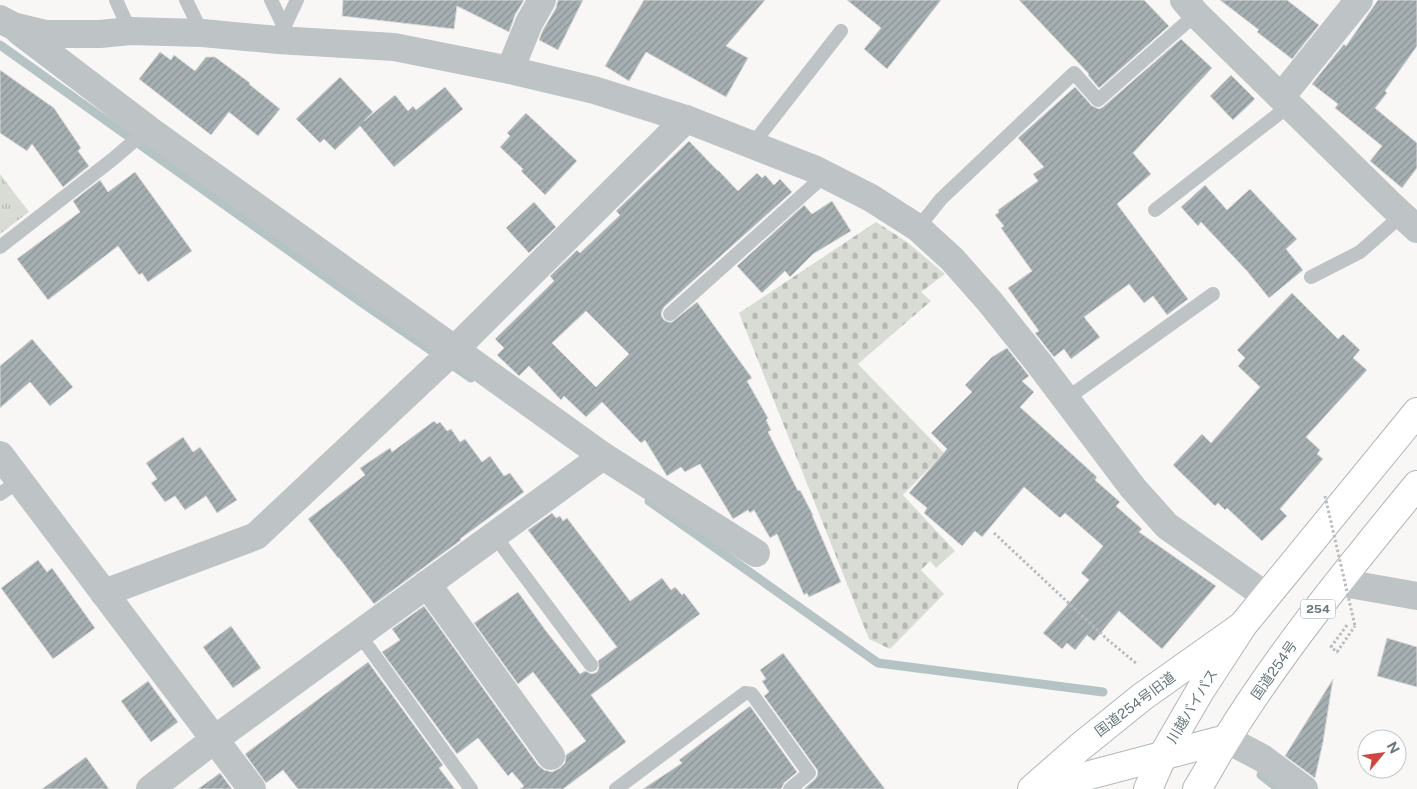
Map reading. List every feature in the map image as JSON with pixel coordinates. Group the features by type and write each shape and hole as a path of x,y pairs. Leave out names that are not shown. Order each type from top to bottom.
{"main road":[{"path":"1243,626 1417,412"},
{"name":"国道254号","path":"1226,739 1276,666 1338,582 1417,485"},
{"name":"国道254号旧道","path":"1032,789 1080,747 1160,684 1243,626"},
{"name":"川越バイパス","path":"1148,789 1163,755 1200,691 1243,626"},
{"path":"1050,789 1082,777 1226,739"},
{"name":"254","path":"1197,789 1226,739"}],"street":[{"path":"510,70 529,23 542,0"},
{"path":"1286,101 1359,0"},
{"path":"1190,4 1410,222"},
{"path":"7,23 46,34 100,34 130,31 281,33 394,47 510,70 594,90 686,119 814,169 870,198 918,228 952,259 990,302 1133,488 1167,526 1266,596"},
{"path":"7,23 148,130 603,456 756,553"},
{"path":"104,593 256,536 454,350 686,119"},
{"path":"0,456 9,487 104,593 252,789"},
{"path":"150,789 215,739 603,456"},
{"path":"1338,582 1417,596"},
{"path":"427,584 551,756"},
{"path":"1226,739 1262,758 1304,789"}],"lane":[{"path":"116,0 130,31"},
{"path":"186,0 202,32"},
{"path":"271,0 281,33"},
{"path":"281,33 297,0"},
{"path":"918,228 941,199 1074,74 1098,100 1190,4"},
{"path":"752,145 841,31"},
{"path":"1155,210 1286,101"},
{"path":"0,247 148,130"},
{"path":"670,314 825,175"},
{"path":"1311,277 1360,252 1410,222"},
{"path":"1066,399 1213,294"},
{"path":"494,535 591,665"},
{"path":"359,634 471,789"},
{"path":"616,789 746,693 752,694 809,773 790,789"}],"path":[{"path":"1325,496 1356,626 1337,652 1331,647 1347,625"},
{"path":"994,533 1108,640 1160,684"}],"green space":[{"path":"0,174 29,212 0,234"},
{"path":"876,222 907,242 945,274 921,292 931,301 858,364 944,453 903,495 955,551 936,568 930,561 921,570 944,594 890,649 869,639 739,313"}],"building":[{"path":"343,0 524,0 515,15 509,32 457,6 454,29 342,16"},
{"path":"558,0 583,0 558,50 539,40 556,8"},
{"path":"644,0 765,0 726,46 748,58 726,97 646,52 629,81 605,66"},
{"path":"847,0 941,0 887,69 864,49 881,28"},
{"path":"1019,0 1144,0 1169,26 1099,88 1089,74"},
{"path":"1220,0 1287,0 1319,25 1292,59 1257,32 1259,30"},
{"path":"1378,0 1417,0 1417,46 1385,91 1387,93 1375,108 1417,143 1417,168 1402,188 1370,161 1382,146 1335,108 1338,104 1312,84 1344,44 1346,46"},
{"path":"1181,39 1212,68 1133,153 1151,174 1117,204 1188,299 1167,315 1153,296 1144,303 1129,284 1084,317 1100,337 1071,359 1064,349 1054,357 1035,333 1039,331 1008,288 1032,271 1001,228 1004,226 995,215 999,212 998,210 1038,181 1033,174 1044,167 1018,138 1075,87 1092,106 1099,109 1103,107"},
{"path":"160,52 171,60 174,55 195,71 206,57 215,57 250,83 280,109 258,136 229,112 211,135 139,79"},
{"path":"0,70 54,108 81,148 78,151 89,166 63,187 32,144 27,151 0,133"},
{"path":"1231,75 1255,99 1233,120 1210,96"},
{"path":"340,77 373,112 364,121 395,95 408,111 413,106 416,110 445,87 463,109 394,167 360,126 335,150 324,139 320,143 296,119"},
{"path":"526,113 577,161 545,195 521,171 523,169 500,147 510,136 507,133"},
{"path":"689,141 738,191 757,173 762,178 765,175 774,185 780,179 792,192 664,307 661,315 664,320 672,322 697,302 752,378 747,381 768,418 766,420 771,430 768,432 798,491 800,490 813,515 841,582 809,597 807,593 804,595 777,534 770,538 754,510 750,513 748,510 733,519 700,464 685,472 681,467 667,476 645,440 641,443 602,402 586,417 564,396 561,400 529,366 519,376 497,355 504,348 495,339 554,281 550,276 577,250 580,253 620,215 616,211","holes":["586,311 629,354 596,387 552,343"]},
{"path":"135,172 192,251 148,282 142,273 139,275 118,246 48,300 17,259 80,212 73,201 100,180 108,192"},
{"path":"1205,185 1227,210 1250,189 1297,239 1286,249 1303,270 1269,298 1247,271 1201,222 1198,226 1181,207"},
{"path":"832,201 851,231 813,254 790,277 785,271 762,293 737,266 804,205 812,214"},
{"path":"534,202 556,227 529,253 506,228"},
{"path":"1292,293 1338,339 1343,334 1360,350 1353,358 1367,370 1306,437 1320,450 1317,454 1323,459 1280,509 1287,516 1262,541 1227,508 1225,510 1218,503 1215,506 1173,465 1202,434 1211,443 1260,387 1238,366 1245,358 1237,350"},
{"path":"32,339 73,387 50,406 30,382 0,408 0,366"},
{"path":"1007,348 1029,376 1022,381 1034,392 1020,407 1097,477 1095,480 1120,502 1116,506 1142,529 1139,532 1216,586 1162,649 1119,611 1094,641 1087,635 1075,650 1067,643 1062,649 1043,633 1089,580 1081,573 1103,546 1065,513 1060,518 1024,487 982,537 975,531 962,546 924,513 927,508 909,493 947,449 931,433 972,392 965,385 992,357"},
{"path":"434,421 437,424 440,422 447,431 451,429 460,442 465,439 482,462 490,456 504,476 510,473 524,492 374,604 308,519 365,475 360,468 390,448 392,452"},
{"path":"183,437 193,452 200,447 237,500 217,513 206,496 185,510 175,496 165,502 151,483 157,479 146,463"},
{"path":"552,513 556,518 560,516 563,521 567,518 630,601 662,578 671,590 675,587 682,595 684,593 700,614 591,695 626,742 563,789 520,789 524,786 512,772 508,776 478,738 457,754 382,652 400,640 392,629 424,606 538,765 544,770 552,772 560,768 565,763 566,755 586,741 533,672 518,684 474,623 518,592 580,674 585,671 592,674 597,672 599,668 598,661 617,647 528,530"},
{"path":"38,560 47,572 52,568 95,628 53,659 1,588"},
{"path":"231,626 261,668 233,688 203,647"},
{"path":"1387,638 1417,647 1417,687 1377,676"},
{"path":"783,653 885,789 804,789 815,779 818,771 764,696 769,692 762,681 766,679 760,670"},
{"path":"368,662 443,765 439,768 455,789 298,789 283,770 266,783 245,754"},
{"path":"1333,679 1323,742 1315,778 1285,756"},
{"path":"148,681 178,722 151,742 121,701"},
{"path":"750,706 797,772 784,783 781,789 643,789 682,763 679,760"},
{"path":"86,757 109,789 42,789"},
{"path":"220,773 232,789 198,789"}],"waterway":[{"path":"0,45 471,378"},
{"path":"649,501 878,663 1103,692"},
{"path":"1261,775 1279,789"}]}
